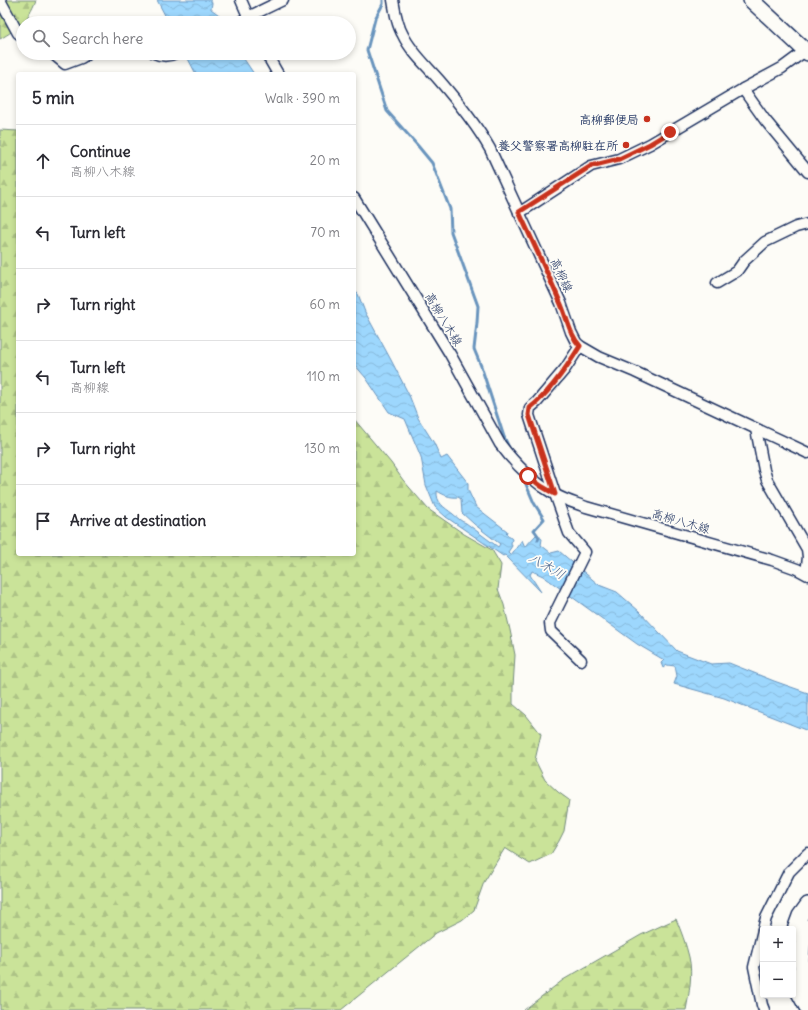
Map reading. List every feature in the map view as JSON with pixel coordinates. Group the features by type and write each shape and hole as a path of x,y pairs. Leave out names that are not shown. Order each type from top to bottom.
{"highway":[{"path":"751,0 806,52"},
{"path":"796,926 800,916 808,905"},
{"path":"808,926 803,938 801,963 808,989"},
{"path":"796,986 808,1009"}],"street":[{"path":"0,0 16,29"},
{"path":"241,0 248,16"},
{"path":"257,16 284,0"},
{"name":"高柳線","path":"393,0 400,29 405,39 456,99 480,132 492,154 561,303 576,342 595,355 635,372 808,453"},
{"path":"519,212 591,166 619,159 644,147 782,68 806,52"},
{"path":"60,60 65,64 75,60"},
{"path":"270,60 277,72"},
{"path":"743,89 765,120 808,172"},
{"name":"高柳八木線","path":"356,201 439,336 491,429 509,456 528,476 541,486 566,500 605,513 772,560 807,574"},
{"path":"716,283 737,272 744,260 766,242 796,227 808,224"},
{"path":"580,346 565,369 537,402 530,408 529,415 569,533 585,552 550,623 551,631 581,660"},
{"path":"756,429 767,480 807,549 807,574"},
{"path":"764,926 766,918 789,872 808,853"},
{"path":"760,942 754,967 764,1010"}],"green space":[{"path":"0,0 36,0 28,16 16,16 16,28 0,39"},
{"path":"0,130 16,131 16,556 356,556 356,421 428,509 464,534 492,550 501,565 498,589 504,605 515,655 513,704 526,715 541,734 535,760 545,780 569,800 564,831 551,854 530,864 505,848 484,882 474,910 462,920 436,933 341,1010 0,1010"},
{"path":"676,919 688,952 691,970 686,1010 524,1010 563,980 641,935"}],"water":[{"path":"157,0 210,0 212,3 211,9 221,16 165,16"},
{"path":"189,60 245,60 253,72 195,72"},
{"name":"八木川","path":"356,292 409,395 418,418 434,443 441,459 447,456 468,483 468,490 476,507 507,531 506,534 512,539 512,546 508,552 511,555 522,540 525,547 536,535 542,539 541,545 551,553 559,551 599,585 617,592 639,611 677,651 711,664 729,663 808,693 808,731 724,698 674,684 677,676 675,666 667,665 663,668 661,663 664,660 637,644 543,576 532,571 530,575 541,592 505,555 503,556 446,517 435,507 426,485 421,457 405,419 389,412 366,378 356,366","holes":["437,491 447,496 458,497 461,499 462,513 500,544 498,547 444,507 439,502"]}],"waterway":[{"path":"383,0 383,4 375,19 367,50 387,111 432,163 450,209 451,232 478,306 474,349 504,437 511,452"},
{"path":"522,475 534,503 544,519 534,530 539,537 538,540"}],"place":[{"name":"高柳郵便局","path":"647,119"},
{"name":"養父警察署高柳駐在所","path":"626,145"}],"route":[{"path":"528,476 555,494 529,415 530,408 537,402 565,369 580,346 576,342 571,332 561,303 519,212 591,166 619,159 650,144 670,132"}]}
